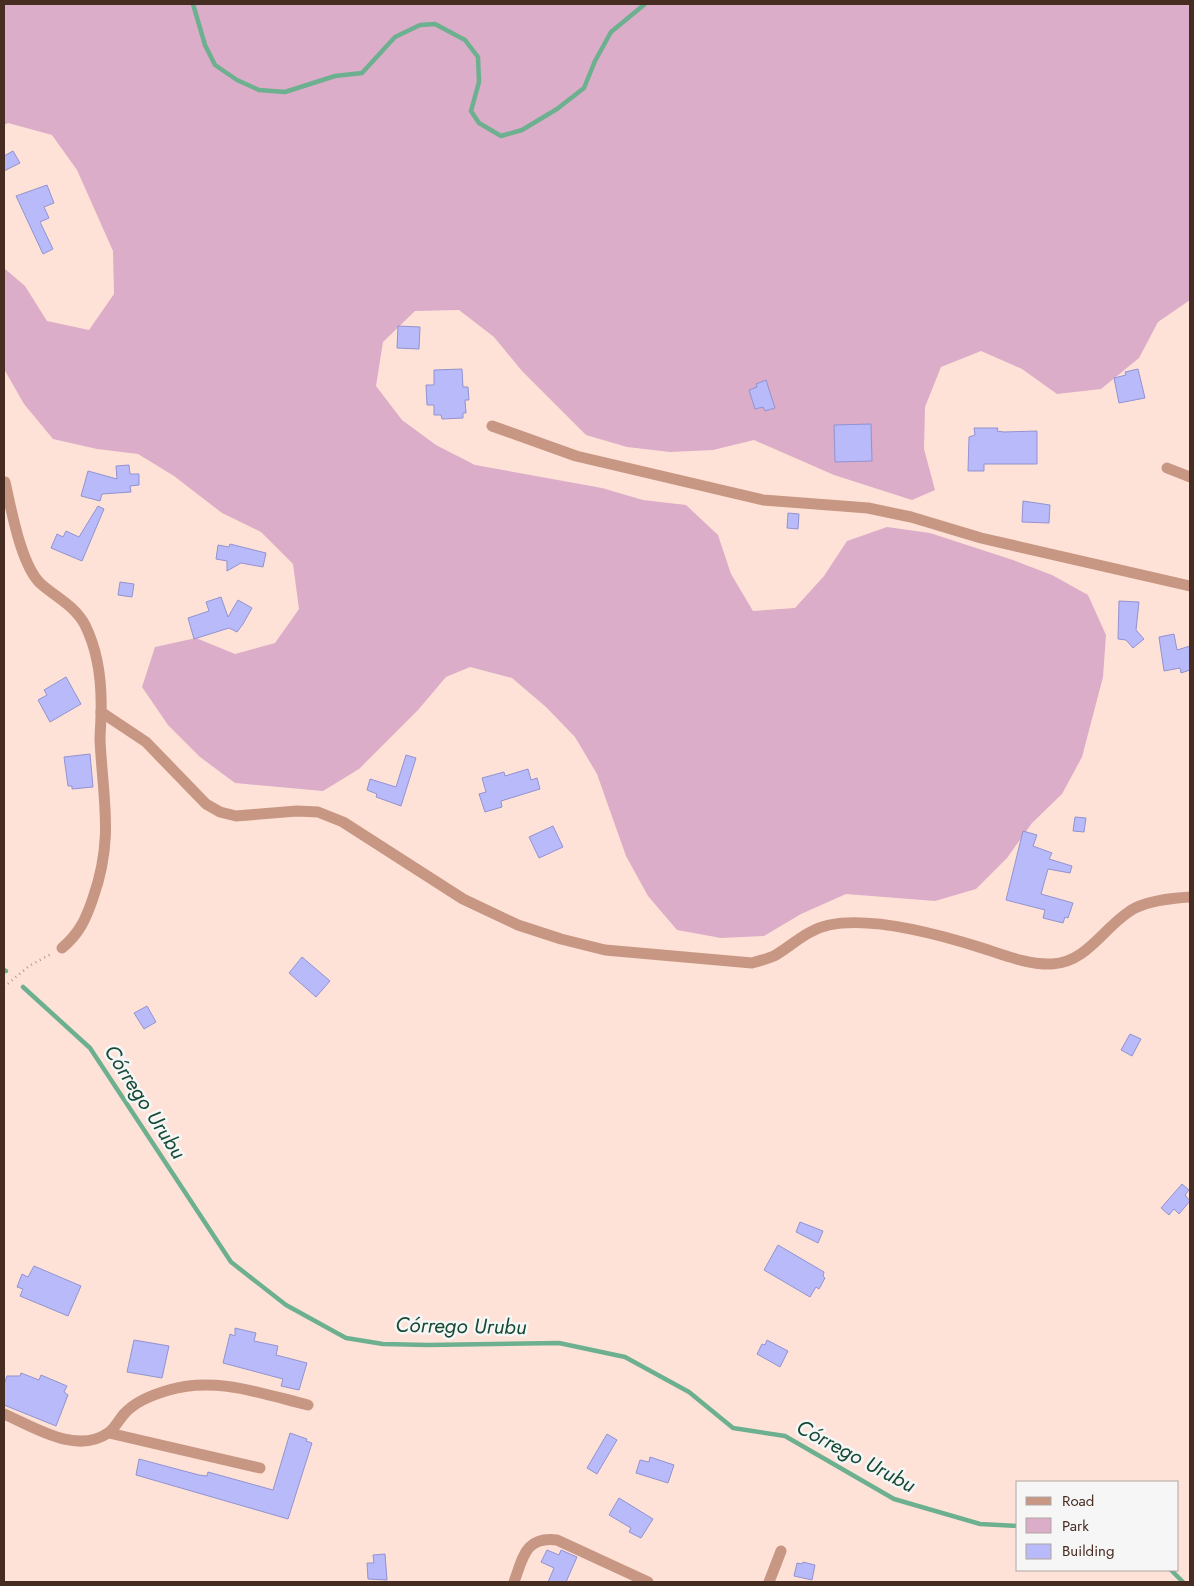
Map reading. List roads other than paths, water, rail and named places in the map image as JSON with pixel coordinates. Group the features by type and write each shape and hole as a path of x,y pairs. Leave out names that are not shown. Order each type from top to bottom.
{"street":[{"path":"492,426 576,456 763,500 868,508 911,517 991,540 1190,586"},
{"path":"1167,468 1190,477"},
{"path":"5,482 14,524 30,570 40,584 78,614 85,626 100,672 100,738 107,827 106,851 99,882 88,914 80,929 62,948"},
{"path":"101,712 146,742 206,804 220,812 236,816 297,811 326,815 343,822 368,837 463,899 518,925 604,950 752,963 773,956 805,933 815,929 832,924 869,924 918,930 1021,960 1050,964 1064,962 1076,957 1096,943 1121,918 1134,909 1147,903 1190,897"},
{"path":"109,1433 126,1411 151,1397 169,1390 195,1384 228,1386 308,1405"},
{"path":"4,1414 57,1437 79,1442 109,1433 260,1468"},
{"path":"514,1582 531,1544 543,1538 557,1540 648,1582"},
{"path":"769,1582 781,1551"}],"waterway":[{"name":"Córrego Urubu","path":"193,4 205,45 215,65 237,80 259,90 285,92 335,76 362,73 395,37 420,25 435,24 465,40 478,57 479,82 471,111 479,123 501,136 522,130 557,109 584,88 595,61 611,32 645,4"},
{"name":"Córrego Urubu","path":"23,987 90,1048 231,1262 286,1305 346,1338 383,1344 559,1343 625,1357 689,1392 733,1428 785,1436 894,1499 980,1524 1016,1526"},
{"name":"Córrego Urubu","path":"1172,1571 1183,1582"}]}
